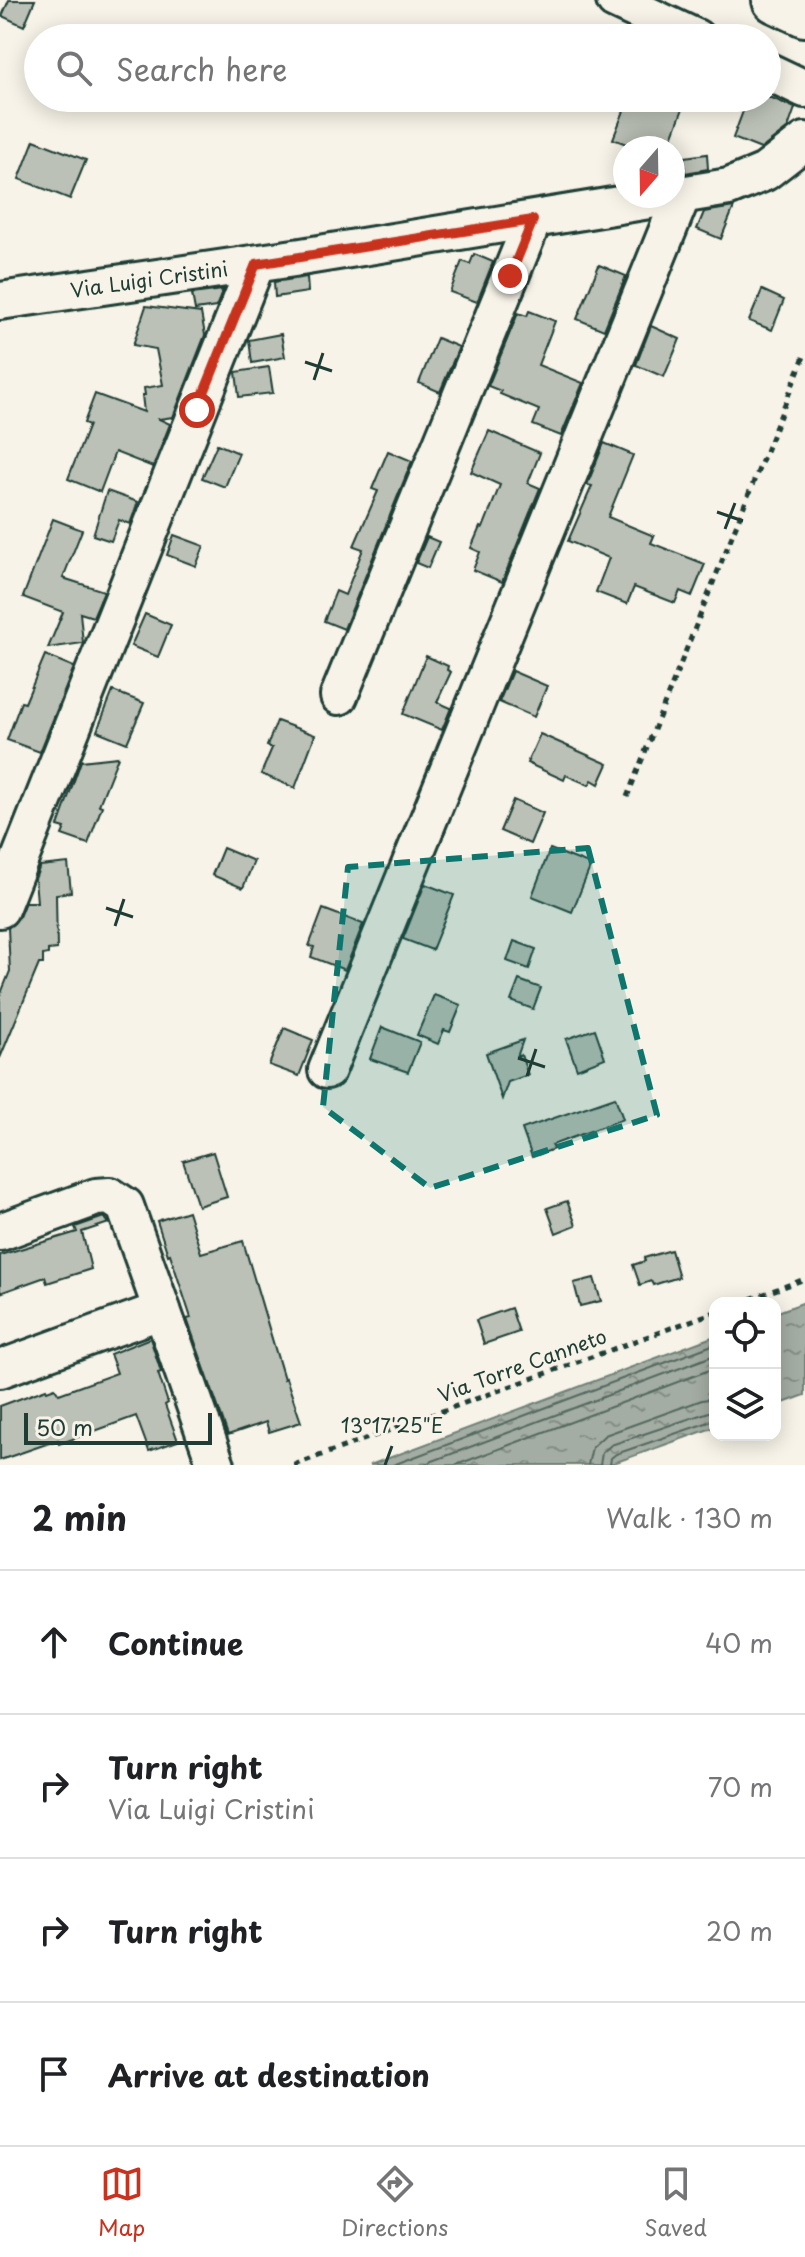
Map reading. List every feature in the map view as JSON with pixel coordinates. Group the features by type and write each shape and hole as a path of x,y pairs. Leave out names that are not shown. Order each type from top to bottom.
{"main road":[{"path":"775,0 805,14"}],"street":[{"path":"615,0 666,24"},
{"path":"781,78 805,89"},
{"name":"Via Luigi Cristini","path":"685,194 729,187 757,177 782,162 805,141"},
{"name":"Via Luigi Cristini","path":"0,301 256,264 613,207"},
{"path":"327,1070 677,208"},
{"path":"339,696 533,220"},
{"path":"0,909 256,264"},
{"path":"0,1232 104,1195 115,1198 128,1211 216,1465"},
{"path":"0,1369 162,1310"}],"path":[{"path":"627,797 805,354"},
{"path":"756,1297 805,1279"},
{"name":"Via Torre Canneto","path":"294,1465 709,1314"}],"highlighted area":[{"path":"588,848 657,1115 430,1188 323,1107 348,867"}],"water":[{"path":"805,1302 805,1395 781,1404 781,1369 781,1311"},
{"path":"709,1338 709,1429 608,1465 370,1465"}],"building":[{"path":"9,0 35,0 24,26 2,16"},
{"path":"781,102 795,108 788,128 761,149 733,138 743,112 781,112"},
{"path":"624,112 682,112 673,136 614,136"},
{"path":"34,140 86,160 70,199 19,179"},
{"path":"707,154 708,169 685,173 685,157"},
{"path":"734,207 721,239 697,229 704,212"},
{"path":"474,254 493,262 477,302 450,292 462,261 470,264"},
{"path":"599,265 626,276 604,330 577,319"},
{"path":"307,277 308,292 275,297 274,282"},
{"path":"223,290 216,307 195,310 192,294"},
{"path":"762,290 784,300 772,330 749,321"},
{"path":"146,306 201,313 205,335 173,417 159,419 170,424 153,467 115,452 100,492 68,479 89,425 84,423 95,394 144,412 144,388 163,385 156,349 133,345"},
{"path":"529,311 555,321 538,365 583,383 561,436 533,425 539,410 488,386 518,313 527,316"},
{"path":"651,326 680,339 664,377 636,365"},
{"path":"281,334 285,357 252,363 249,340"},
{"path":"437,338 459,347 440,392 419,383"},
{"path":"269,367 273,393 239,397 236,372"},
{"path":"489,431 540,453 528,483 540,488 502,582 473,570 480,552 471,548 480,527 483,528 500,485 471,472"},
{"path":"604,443 633,455 608,517 654,536 651,543 705,564 692,596 680,591 675,603 634,587 627,604 596,592 609,558 568,541 592,486 587,485"},
{"path":"217,444 239,453 225,487 202,478"},
{"path":"388,451 412,461 344,629 324,621 336,591 345,595 363,549 354,546 378,491 372,489"},
{"path":"107,491 138,502 130,524 119,520 111,541 93,535"},
{"path":"53,519 82,530 63,578 104,591 93,617 80,613 83,643 48,648 63,612 23,597"},
{"path":"174,535 204,546 196,566 167,555"},
{"path":"427,537 439,542 428,568 416,563"},
{"path":"145,614 171,625 158,657 131,646"},
{"path":"45,655 74,667 40,752 7,740 21,702 25,703"},
{"path":"426,656 448,666 447,670 451,672 437,702 451,708 442,730 403,714"},
{"path":"512,671 547,686 534,717 499,702"},
{"path":"113,691 144,703 127,743 97,731"},
{"path":"277,721 315,735 295,788 261,774 272,748 267,746"},
{"path":"540,734 608,764 599,784 592,780 589,785 566,775 564,780 527,763"},
{"path":"118,757 88,844 62,835 65,828 58,826 81,761"},
{"path":"513,800 543,813 530,844 500,831"},
{"path":"223,848 254,861 243,888 212,875"},
{"path":"550,849 591,865 572,912 532,896"},
{"path":"68,863 71,892 56,894 57,949 48,950 48,954 43,955 43,964 39,964 0,1058 0,996 10,971 8,928 19,917 25,902 37,902 35,879 40,866"},
{"path":"425,884 454,895 432,950 403,939"},
{"path":"323,909 363,924 345,970 311,957 314,947 309,946"},
{"path":"514,941 536,949 529,969 507,961"},
{"path":"519,980 541,988 533,1009 511,1001"},
{"path":"434,995 461,1005 450,1032 444,1030 438,1044 417,1035"},
{"path":"382,1027 420,1042 408,1072 370,1059"},
{"path":"284,1028 313,1040 299,1076 269,1065"},
{"path":"595,1029 605,1058 577,1069 566,1039"},
{"path":"523,1040 517,1057 521,1055 528,1075 508,1082 502,1099 486,1053"},
{"path":"615,1097 623,1119 552,1145 554,1149 532,1157 522,1129"},
{"path":"213,1152 227,1197 198,1206 183,1161"},
{"path":"567,1201 576,1225 556,1233 547,1208"},
{"path":"188,1211 201,1253 243,1241 284,1379 301,1422 269,1432 266,1422 228,1435 157,1221"},
{"path":"104,1217 109,1223 82,1232 91,1269 47,1283 45,1277 0,1293 0,1255 77,1232 75,1227"},
{"path":"671,1250 679,1277 653,1285 651,1281 640,1285 633,1265 645,1261 644,1258"},
{"path":"594,1278 601,1301 580,1306 574,1283"},
{"path":"511,1308 519,1332 484,1344 476,1320"},
{"path":"150,1338 168,1403 165,1405 178,1441 149,1451 136,1416 59,1444 58,1440 0,1460 0,1406 46,1389 55,1388 59,1394 117,1373 110,1354"}],"route":[{"path":"197,410 256,264 533,220 510,276"}]}
